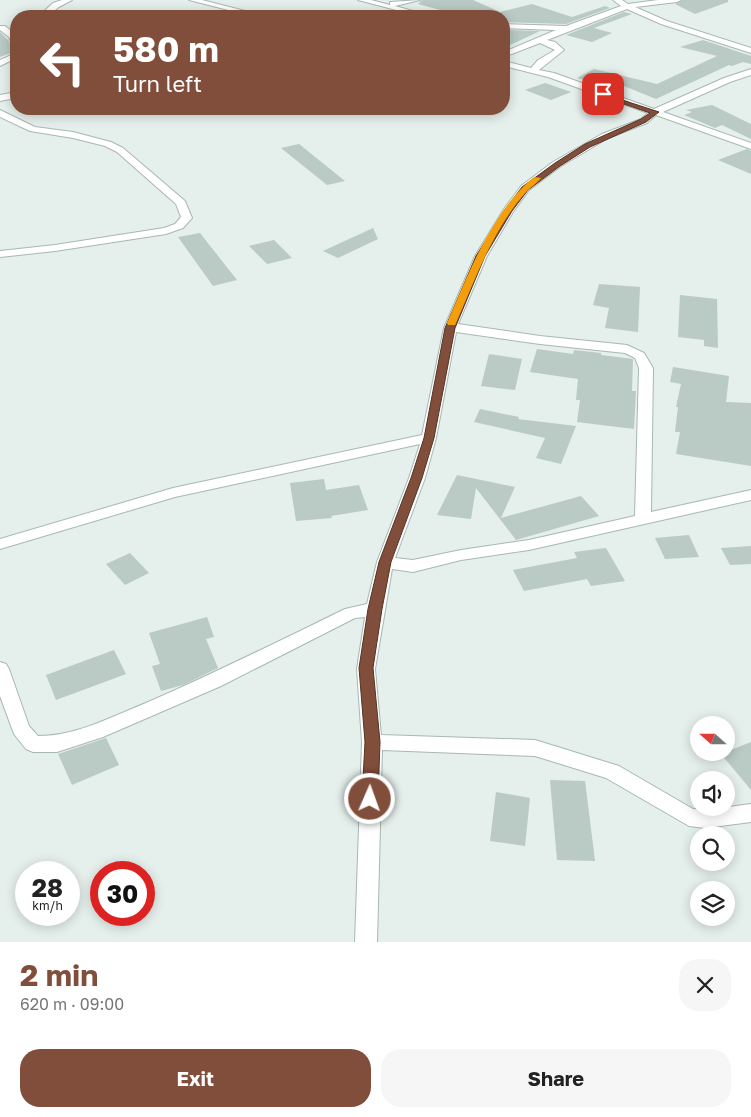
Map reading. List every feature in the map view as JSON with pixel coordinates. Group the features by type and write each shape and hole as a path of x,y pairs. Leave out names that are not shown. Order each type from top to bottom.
{"street":[{"path":"50,10 68,0"},
{"path":"193,0 236,10"},
{"path":"362,0 402,10"},
{"path":"386,6 416,0"},
{"path":"616,0 672,25 751,51"},
{"path":"510,52 589,20 618,11 626,6 677,0"},
{"path":"510,26 568,29"},
{"path":"534,70 541,62 560,50 552,44 539,40"},
{"path":"510,65 534,70 751,146"},
{"path":"366,942 372,742 366,668 375,609 385,562 417,478 429,438 450,328 481,256 508,211 525,188 564,160 605,136 644,121 656,112 727,80 751,72"},
{"path":"0,114 33,129 73,134 108,144 120,150 181,202 187,218 178,226 166,231 55,248 0,254"},
{"path":"450,328 627,349 641,356 646,368 643,518"},
{"path":"0,544 173,492 429,438"},
{"path":"385,562 413,566 461,555 529,545 751,494"},
{"path":"0,668 21,729 33,744 57,744 96,732 214,681 351,614 375,609"},
{"path":"372,742 535,748 612,772 689,816 705,819 751,813"}],"building":[{"path":"422,0 473,0 496,10 440,10 418,4"},
{"path":"683,0 728,0 728,2 695,14 675,4"},
{"path":"532,4 572,17 605,6 610,8 566,24 510,22 510,10 508,10"},
{"path":"624,12 632,14 594,28 612,33 592,42 566,35"},
{"path":"510,30 540,31 510,45"},
{"path":"0,32 9,41 10,53 0,57"},
{"path":"703,40 751,56 751,64 743,62 732,66 729,65 656,99 619,84 613,87 577,78 594,69 657,84 717,56 680,47"},
{"path":"545,83 571,92 551,100 525,90"},
{"path":"712,105 751,124 751,139 722,125 715,128 684,115 692,112 686,110"},
{"path":"299,144 345,181 327,185 281,148"},
{"path":"747,149 751,151 751,174 718,160"},
{"path":"373,228 378,239 338,258 323,251"},
{"path":"200,233 237,280 213,286 178,237"},
{"path":"274,240 292,258 267,264 249,246"},
{"path":"599,284 640,287 638,332 605,328 609,308 593,305"},
{"path":"680,295 717,299 718,348 704,346 704,340 678,337"},
{"path":"537,349 573,354 574,350 633,359 632,391 636,391 634,429 577,422 580,400 576,400 578,379 530,372"},
{"path":"489,354 522,359 515,390 481,386"},
{"path":"673,367 729,376 726,402 751,403 751,466 676,454 680,432 675,432 678,407 676,407 681,384 670,382"},
{"path":"480,409 519,417 518,419 576,426 561,464 536,458 545,438 474,422"},
{"path":"457,475 515,487 501,518 581,496 599,516 516,540 476,488 471,519 437,515"},
{"path":"324,479 326,490 359,485 368,510 331,516 332,518 296,521 290,483"},
{"path":"689,535 699,557 665,559 655,538"},
{"path":"751,546 751,564 730,565 721,548"},
{"path":"606,548 625,581 591,586 587,579 524,591 513,570 577,558 574,552"},
{"path":"130,553 149,573 125,585 106,564"},
{"path":"207,617 214,637 206,639 218,668 183,685 161,691 152,666 160,664 149,633"},
{"path":"114,650 126,674 56,700 46,675"},
{"path":"106,738 119,765 72,785 58,754"},
{"path":"751,742 751,790 727,761 735,761 735,748"},
{"path":"550,780 585,781 595,861 557,860"},
{"path":"496,792 530,798 525,846 490,841"}],"slow traffic":[{"path":"451,323 489,241 525,188 537,178"}],"route":[{"path":"370,799 372,742 366,668 375,609 385,562 417,478 429,438 450,328 481,256 498,226 525,188 557,164 605,136 644,121 656,112 603,94"}]}
